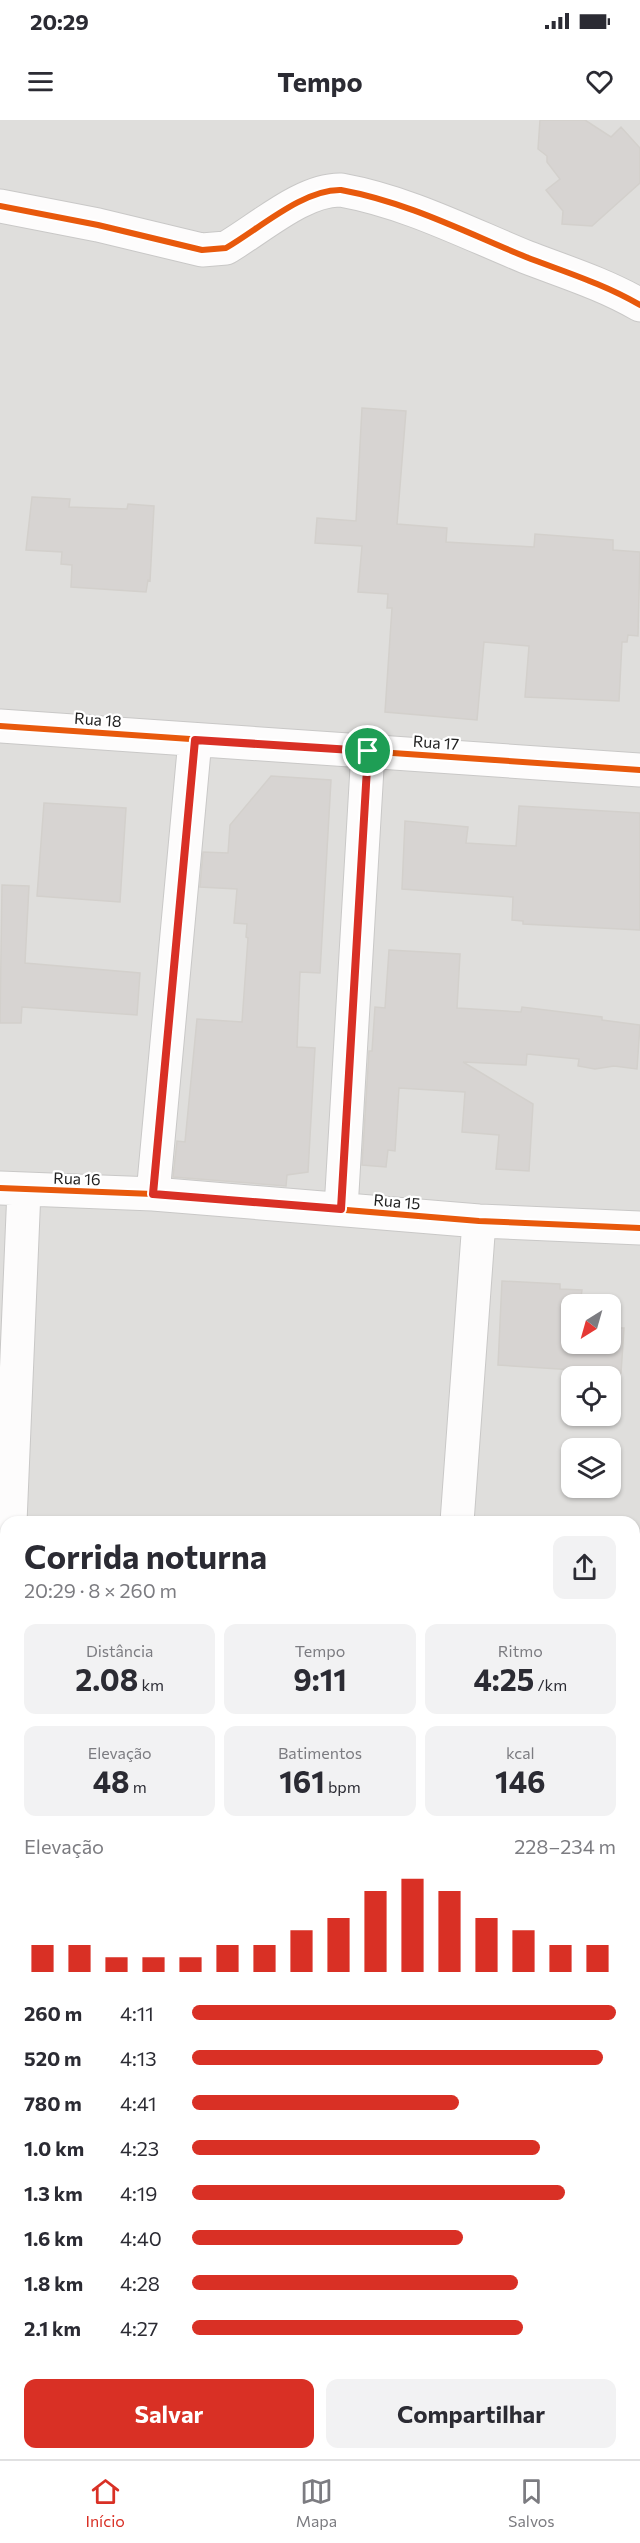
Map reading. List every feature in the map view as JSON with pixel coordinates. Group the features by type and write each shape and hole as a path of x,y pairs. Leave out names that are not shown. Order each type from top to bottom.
{"street":[{"path":"0,206 98,225 202,250 215,250 226,248 315,195 329,190 341,190 426,213 523,255 598,283 640,305"},
{"name":"Rua 18","path":"0,726 195,740"},
{"path":"153,1194 195,740"},
{"name":"Rua 17","path":"195,740 640,770"},
{"path":"341,1209 368,751"},
{"path":"10,1516 12,1189"},
{"name":"Rua 16","path":"12,1189 153,1194"},
{"name":"Rua 15","path":"153,1194 479,1221 640,1228"},
{"path":"457,1516 479,1221"}],"shaded area":[{"path":"0,120 640,120 640,1516 0,1516"}],"building":[{"path":"540,120 585,120 611,137 621,127 640,148 640,183 592,226 562,224 563,211 546,190 560,179 547,162 547,156 538,149"},
{"path":"362,408 406,411 397,524 447,528 446,542 534,547 535,534 613,540 613,550 640,552 638,636 628,635 627,642 622,642 619,701 525,697 529,646 484,642 477,720 385,712 392,608 387,608 388,594 358,592 362,546 315,543 317,518 356,521"},
{"path":"32,497 70,499 69,507 127,509 128,504 154,506 150,581 148,580 146,592 71,587 72,565 61,564 62,552 26,550"},
{"path":"271,776 331,780 320,973 300,972 297,1047 315,1048 308,1172 287,1175 286,1186 173,1177 177,1141 185,1142 197,1019 242,1022 247,924 234,923 237,889 200,887 203,852 228,853 230,825"},
{"path":"44,803 126,808 120,902 37,896"},
{"path":"519,806 640,813 640,930 523,924 523,921 512,920 513,897 402,889 405,821 468,827 466,843 516,846"},
{"path":"2,885 29,886 25,963 140,973 137,1015 22,1007 21,1023 0,1023"},
{"path":"389,950 460,954 457,1008 521,1012 522,1007 602,1017 602,1020 640,1025 637,1069 614,1066 595,1069 578,1066 579,1059 527,1054 526,1065 463,1062 533,1104 529,1171 496,1169 499,1135 462,1132 465,1092 399,1088 395,1151 388,1150 386,1167 362,1165 369,1051 372,1051 375,1007 385,1008"},
{"path":"502,1281 560,1284 560,1289 582,1290 581,1294 561,1294 561,1354 621,1354 621,1328 624,1328 621,1373 621,1366 561,1366 561,1369 498,1365"}],"cycle path":[{"path":"0,206 98,225 202,250 226,248 297,203 327,191 341,190 412,210 598,285 640,305"},
{"path":"0,726 640,770"},
{"path":"0,1188 153,1194 479,1221 640,1228"}],"route":[{"path":"195,740 368,751 341,1209 153,1194 195,740"}]}
